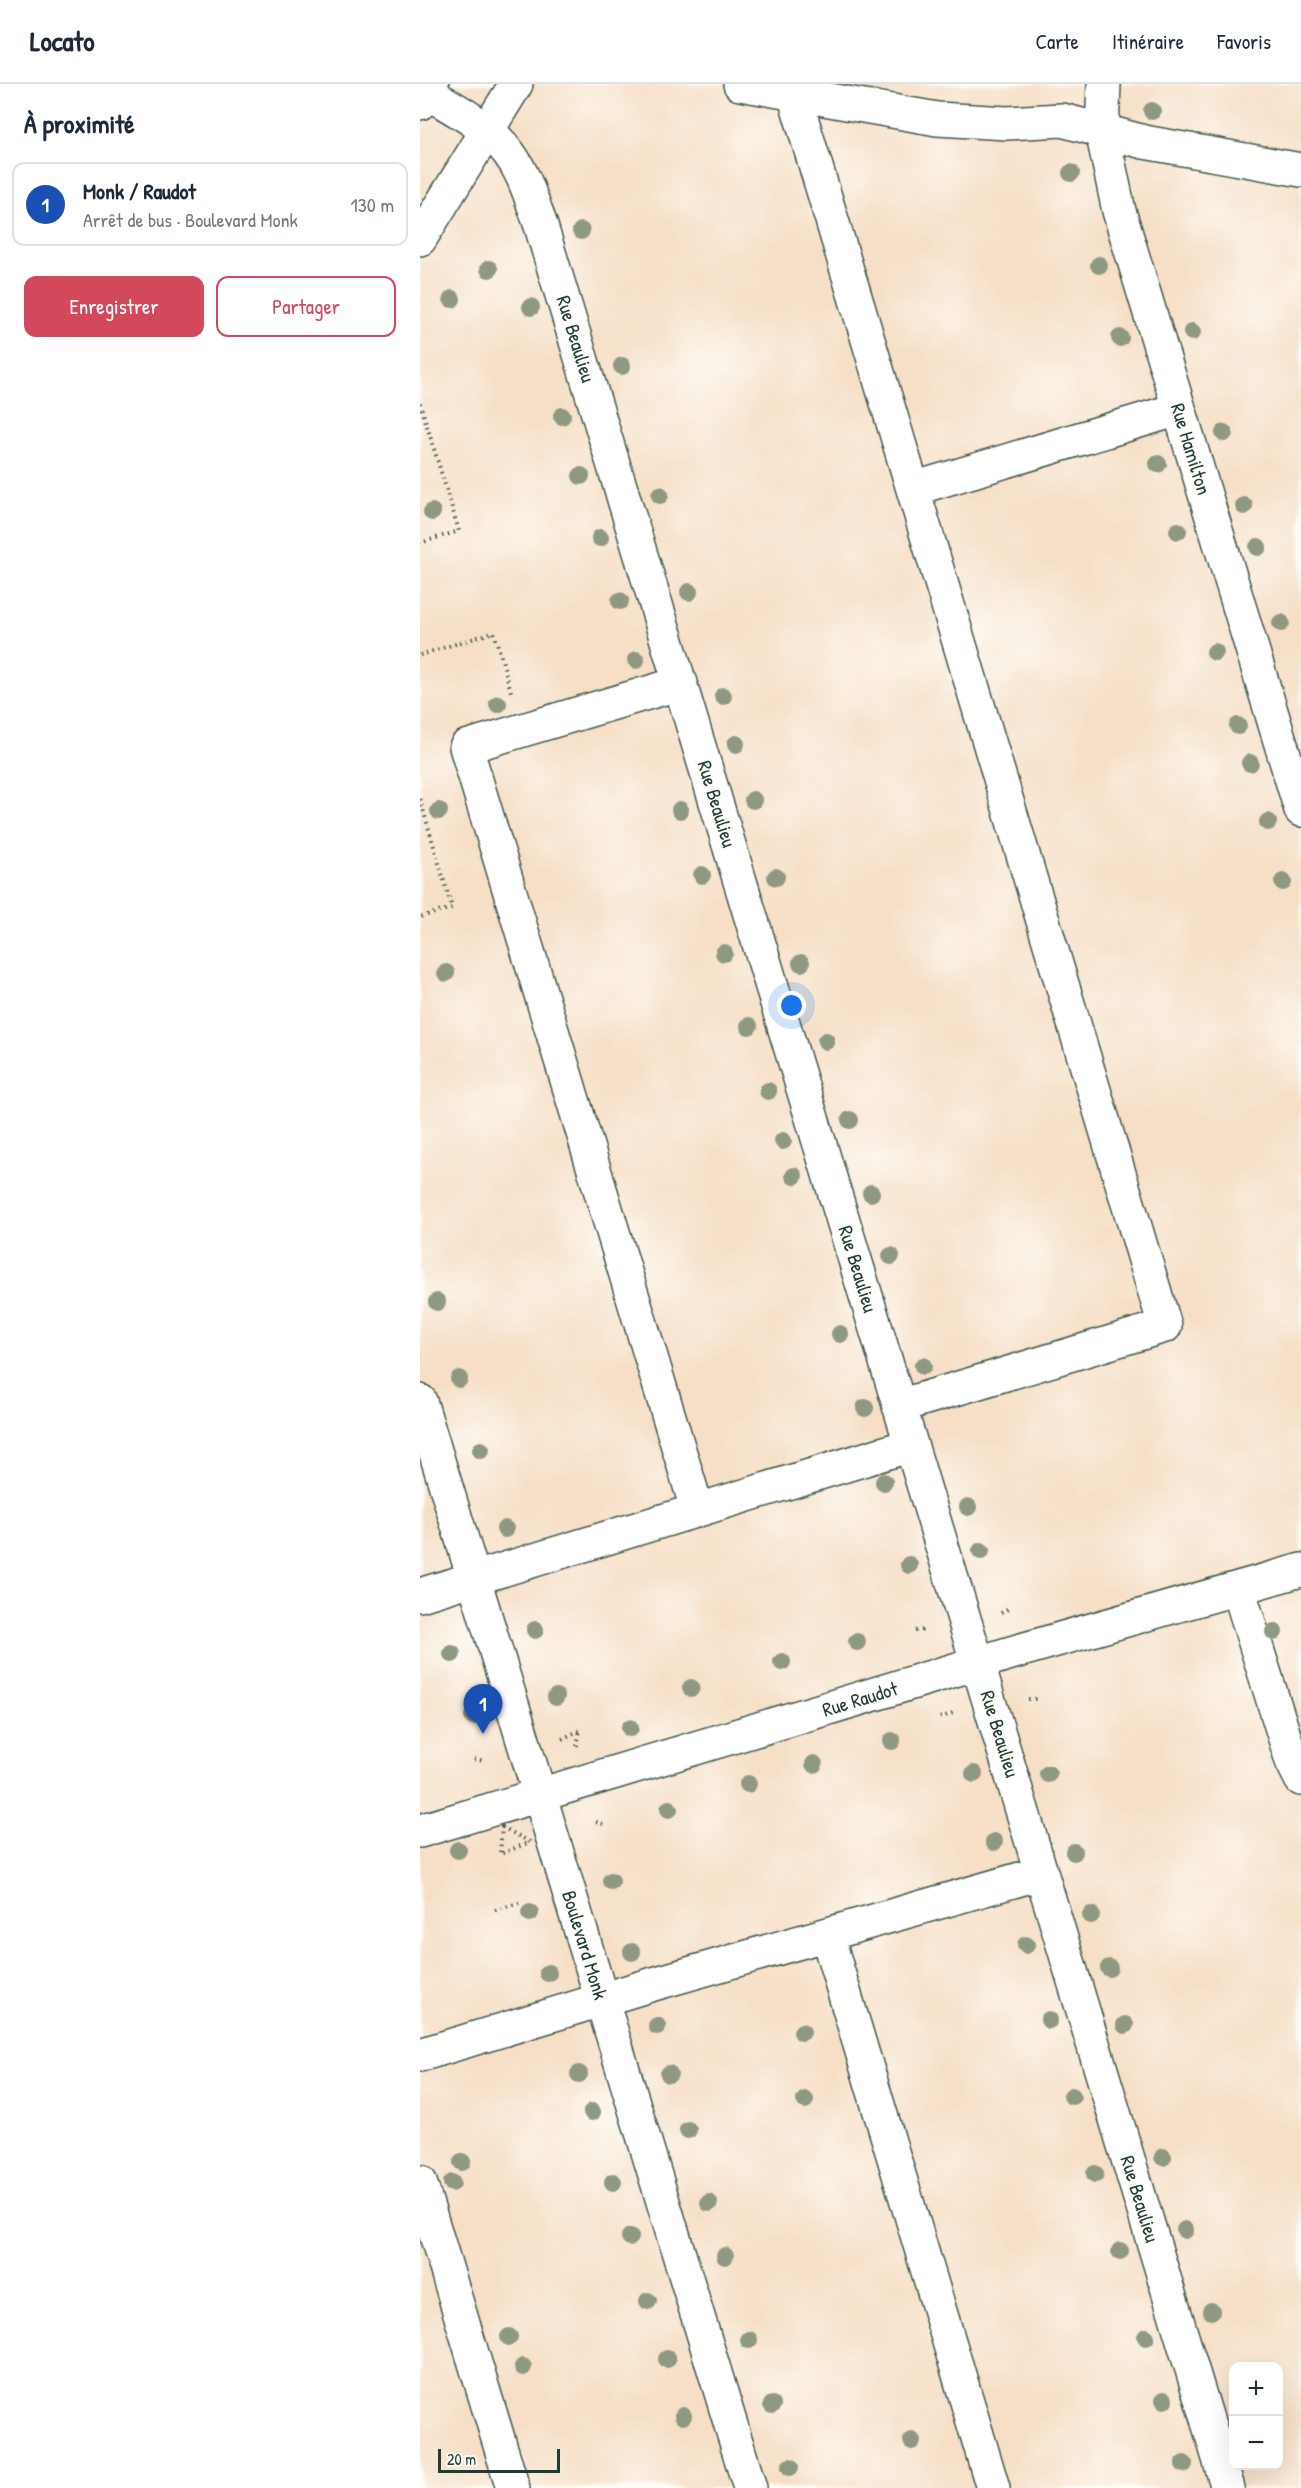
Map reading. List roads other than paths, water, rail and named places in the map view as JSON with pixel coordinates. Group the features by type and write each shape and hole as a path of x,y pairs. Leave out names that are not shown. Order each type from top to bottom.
{"street":[{"path":"420,239 516,84"},
{"path":"740,84 937,119 1007,123 1062,120 1144,142 1301,170"},
{"name":"Rue Hamilton","path":"1104,84 1102,131 1119,212 1301,810"},
{"name":"Rue Beaulieu","path":"426,93 487,130 503,146 515,162 526,184 541,226 1227,2488"},
{"path":"794,94 1165,1326 899,1406"},
{"path":"913,489 1179,408"},
{"path":"681,683 466,747 697,1509"},
{"name":"Boulevard Monk","path":"420,1401 750,2488"},
{"path":"420,1595 911,1445"},
{"name":"Rue Raudot","path":"420,1831 978,1663 1301,1570"},
{"path":"1238,1588 1292,1761 1301,1779"},
{"path":"420,2055 1041,1873"},
{"path":"826,1935 993,2488"},
{"path":"420,2182 513,2488"}],"place":[{"name":"Monk / Raudot","path":"483,1734"}]}
